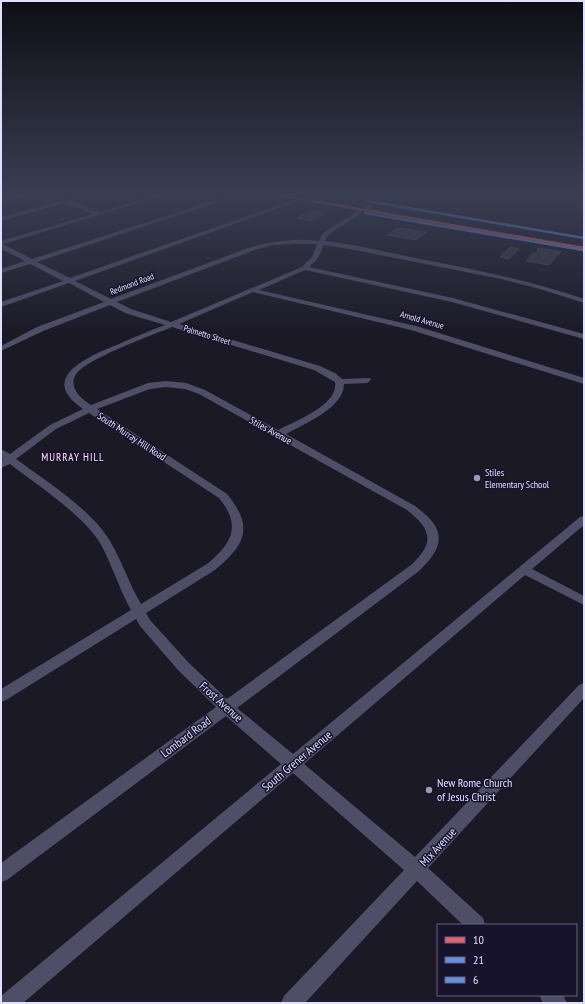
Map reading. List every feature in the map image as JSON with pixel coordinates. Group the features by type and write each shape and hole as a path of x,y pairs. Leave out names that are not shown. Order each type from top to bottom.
{"main road":[{"path":"559,242 584,246"}],"street":[{"path":"1,271 91,242"},
{"path":"1,305 175,242"},
{"name":"Redmond Road","path":"1,349 32,332 258,246 285,242 320,242 520,281 548,288 584,301"},
{"name":"South Murray Hill Road","path":"1,696 212,568 232,548 238,531 238,521 230,504 223,496 81,403 70,391 69,379 74,371 95,357 304,268 315,258 320,242"},
{"name":"Palmetto Street","path":"1,244 109,303 128,311 170,325 317,368 332,376 339,382"},
{"path":"304,268 453,300 584,337"},
{"name":"Arnold Avenue","path":"252,290 413,328 584,382"},
{"path":"279,434 336,399 340,388 339,382 366,380"},
{"name":"Stiles Avenue","path":"4,459 53,427 91,409 148,386 176,385 195,388 411,508 428,522 434,533"},
{"name":"Frost Avenue","path":"4,459 70,506 96,530 105,542 130,595 145,622 164,645 226,707 416,870 475,924"},
{"name":"South Grener Avenue","path":"8,1003 584,519"},
{"name":"Lombard Road","path":"1,874 415,568 429,555 434,541 434,533"},
{"path":"523,569 584,601"},
{"name":"Mix Avenue","path":"290,1003 584,689"}],"building":[{"path":"510,247 519,249 509,259 500,257"},
{"path":"538,248 561,252 549,265 526,261 533,253 537,254"}],"transit line":[{"name":"21","path":"535,242 583,250"},
{"name":"10","path":"549,242 584,248"}],"place":[{"name":"Stiles Elementary School","path":"477,478"},
{"name":"New Rome Church of Jesus Christ","path":"429,790"}],"district":[{"name":"MURRAY HILL","path":"73,457"}]}
